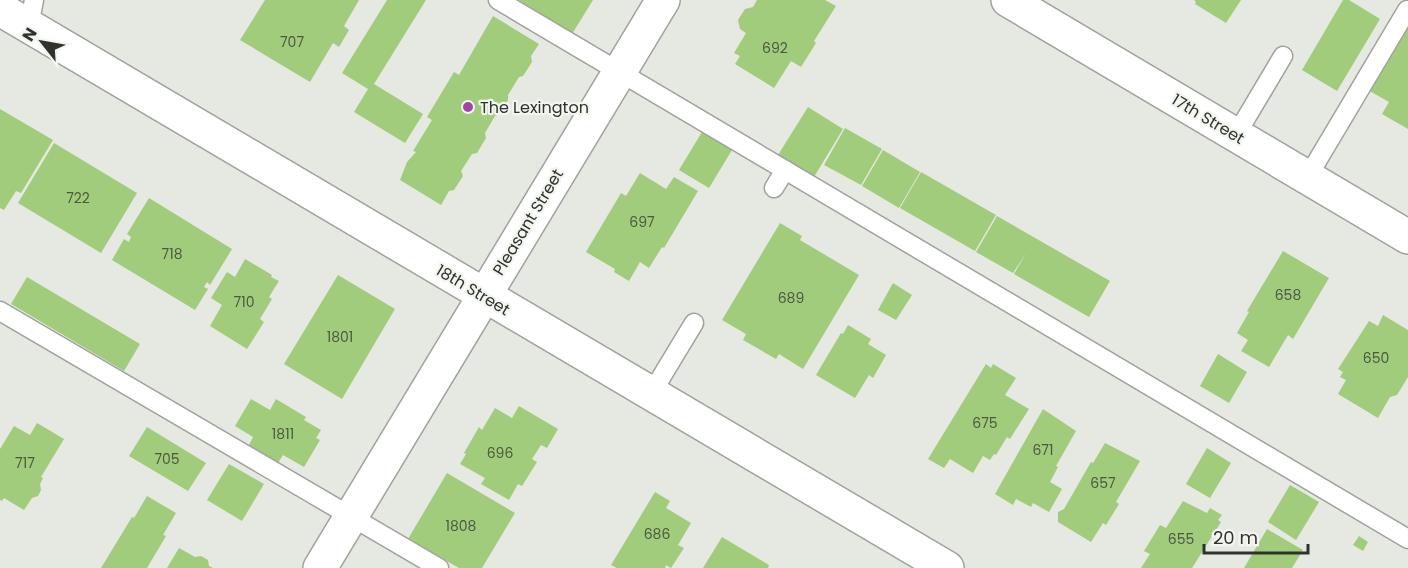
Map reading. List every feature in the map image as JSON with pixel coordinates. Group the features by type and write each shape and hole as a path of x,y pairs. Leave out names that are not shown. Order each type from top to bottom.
{"street":[{"name":"Pleasant Street","path":"320,568 663,0"},
{"name":"17th Street","path":"1008,0 1307,178 1407,233"},
{"name":"18th Street","path":"0,9 31,13 483,296 947,568"}],"lane":[{"path":"498,0 1408,539"},
{"path":"1307,178 1407,10"},
{"path":"1236,135 1283,56"},
{"path":"774,188 785,170"},
{"path":"0,311 439,568"},
{"path":"651,394 694,323"}],"building":[{"path":"265,0 359,0 344,26 349,30 339,47 333,43 310,82 240,40"},
{"path":"387,0 426,0 374,84 423,114 405,143 354,112 368,89 342,73"},
{"path":"519,0 593,0 572,34"},
{"path":"757,0 825,0 836,6 801,67 791,61 774,88 735,64 740,56 734,53 746,33 740,29 738,20 745,9 753,7"},
{"path":"1194,0 1241,0 1226,23 1195,4"},
{"path":"1343,0 1349,0 1380,19 1337,91 1302,70"},
{"name":"The Lexington","path":"493,16 539,44 531,56 532,62 523,76 519,77 500,114 495,116 485,133 486,138 477,153 472,154 461,171 463,176 454,190 449,191 441,205 400,180 407,162 416,152 413,151 432,120 427,117 454,72 459,75"},
{"path":"1408,23 1408,129 1382,114 1389,102 1368,90"},
{"path":"808,107 843,129 814,177 778,155"},
{"path":"0,109 53,140 21,193 16,191 4,210 0,208"},
{"path":"845,128 882,149 861,185 824,165"},
{"path":"702,132 732,150 709,188 679,170"},
{"path":"54,143 137,193 101,253 18,203"},
{"path":"883,150 920,172 899,208 862,186"},
{"path":"921,172 996,215 975,251 900,208"},
{"path":"640,173 666,189 674,177 698,191 664,248 662,247 649,268 640,262 629,281 614,272 615,269 586,252 621,193 626,196"},
{"path":"149,198 232,249 210,285 207,282 204,287 208,289 195,310 112,260 124,239 129,242 131,237 127,234"},
{"path":"997,216 1110,281 1089,317 1014,274 1026,253 1013,273 976,252"},
{"path":"780,223 802,236 800,240 859,275 803,369 779,354 776,359 743,340 746,334 722,320"},
{"path":"1283,251 1329,278 1293,339 1288,335 1269,367 1241,351 1248,340 1237,333 1249,312 1247,311"},
{"path":"245,259 279,281 260,319 264,322 247,349 210,326 222,305 211,298 227,272 235,277"},
{"path":"338,275 395,309 342,399 284,364"},
{"path":"27,277 140,344 124,371 11,304"},
{"path":"893,283 912,295 896,320 878,310"},
{"path":"1383,315 1408,330 1408,377 1397,395 1390,397 1378,418 1338,394 1346,380 1340,377 1343,372 1338,369 1369,321 1378,326"},
{"path":"848,325 871,339 868,344 886,355 873,378 869,375 855,398 816,375"},
{"path":"1218,354 1247,372 1229,403 1200,386"},
{"path":"986,364 991,368 993,364 1016,378 1005,395 1029,409 1010,439 1007,437 996,455 994,454 990,460 983,456 973,473 950,459 944,468 928,459"},
{"path":"251,399 270,410 276,399 306,417 304,420 321,430 316,438 320,440 304,467 283,455 278,463 249,445 253,437 235,426"},
{"path":"519,406 558,429 547,448 541,445 532,459 537,462 522,486 518,484 509,500 481,484 485,478 460,464 479,427 482,430 495,408 512,418"},
{"path":"1043,409 1076,431 1056,466 1058,467 1050,482 1062,489 1049,512 1033,503 1031,507 1016,499 1013,505 995,494"},
{"path":"37,423 64,439 41,477 43,478 38,496 32,498 24,510 4,498 0,500 0,449 14,426 30,435"},
{"path":"147,427 206,463 188,491 129,456"},
{"path":"1105,443 1140,461 1116,502 1119,504 1106,525 1103,523 1091,542 1058,522 1058,512 1064,509 1091,462 1093,463"},
{"path":"1207,448 1231,463 1210,498 1186,484"},
{"path":"229,464 264,484 242,521 207,500"},
{"path":"447,473 515,513 482,568 459,568 408,539"},
{"path":"1290,485 1319,502 1296,540 1268,522"},
{"path":"655,492 670,501 666,508 691,523 678,545 684,548 671,568 666,565 665,568 617,568 611,565"},
{"path":"147,496 176,513 163,535 166,536 147,568 101,568 132,517 134,518"},
{"path":"1183,501 1207,513 1210,508 1222,515 1218,520 1221,522 1192,568 1141,568 1150,554 1144,551 1160,525 1166,528"},
{"path":"1267,529 1303,550 1292,568 1244,568"},
{"path":"1359,536 1368,542 1363,551 1353,545"},
{"path":"722,537 769,565 768,568 703,568"},
{"path":"179,548 195,557 201,556 208,560 209,566 213,568 167,568"}],"place":[{"name":"The Lexington","path":"468,107"}]}
